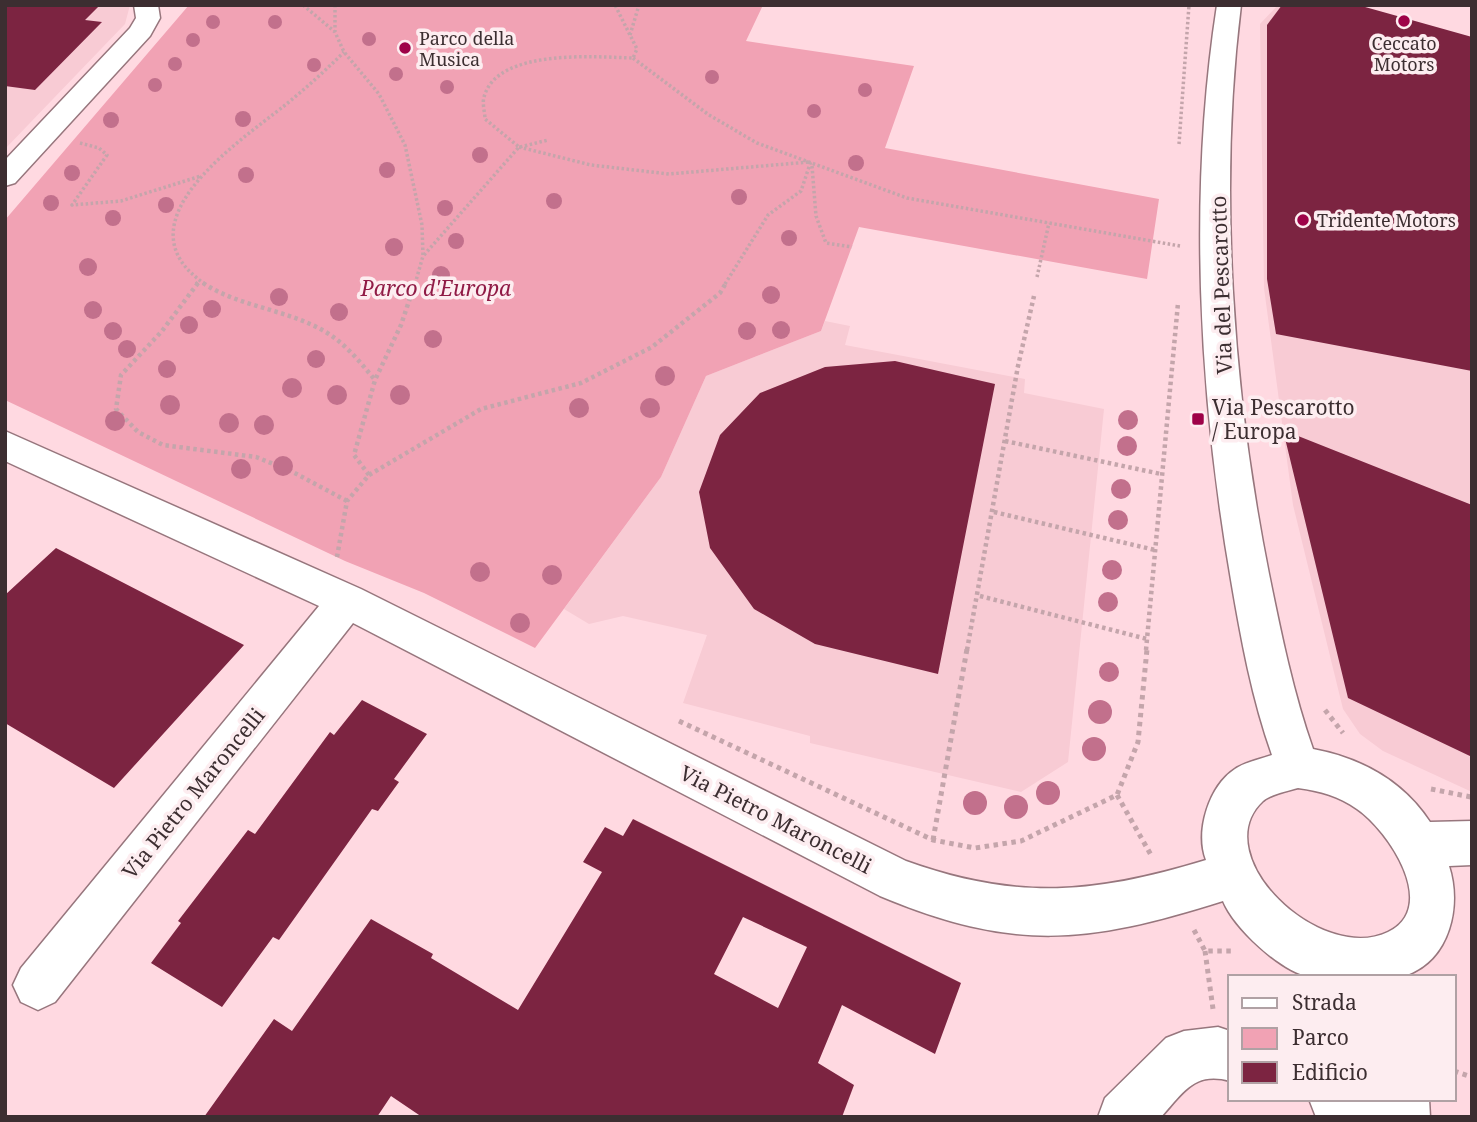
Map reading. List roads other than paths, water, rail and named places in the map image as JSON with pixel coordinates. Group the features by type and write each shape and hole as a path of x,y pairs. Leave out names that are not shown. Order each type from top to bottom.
{"street":[{"path":"5,177 141,31 148,18 146,5"},
{"name":"Via del Pescarotto","path":"1229,5 1217,163 1217,275 1224,387 1239,525 1273,688 1298,767"},
{"name":"Via Pietro Maroncelli","path":"5,445 347,601 895,880 942,900 1045,915 1101,912 1173,894 1232,875"},
{"name":"Via Pietro Maroncelli","path":"38,985 347,601"},
{"path":"1298,767 1321,769 1366,789 1405,823 1419,845 1429,870 1433,896 1429,920 1417,940 1379,970 1342,963 1308,952 1276,932 1249,905 1232,875 1224,846 1225,821 1234,798 1250,781 1271,771 1298,767"},
{"path":"1419,845 1472,843"},
{"path":"1124,1117 1184,1056 1224,1054"},
{"path":"1339,1101 1370,1117"}],"place":[{"name":"Ceccato Motors","path":"1404,21"},
{"name":"Parco della Musica","path":"405,48"},
{"name":"Tridente Motors","path":"1303,220"},
{"name":"Via Pescarotto / Europa","path":"1198,419"}],"park label":[{"name":"Parco d'Europa","path":"436,288"}]}
